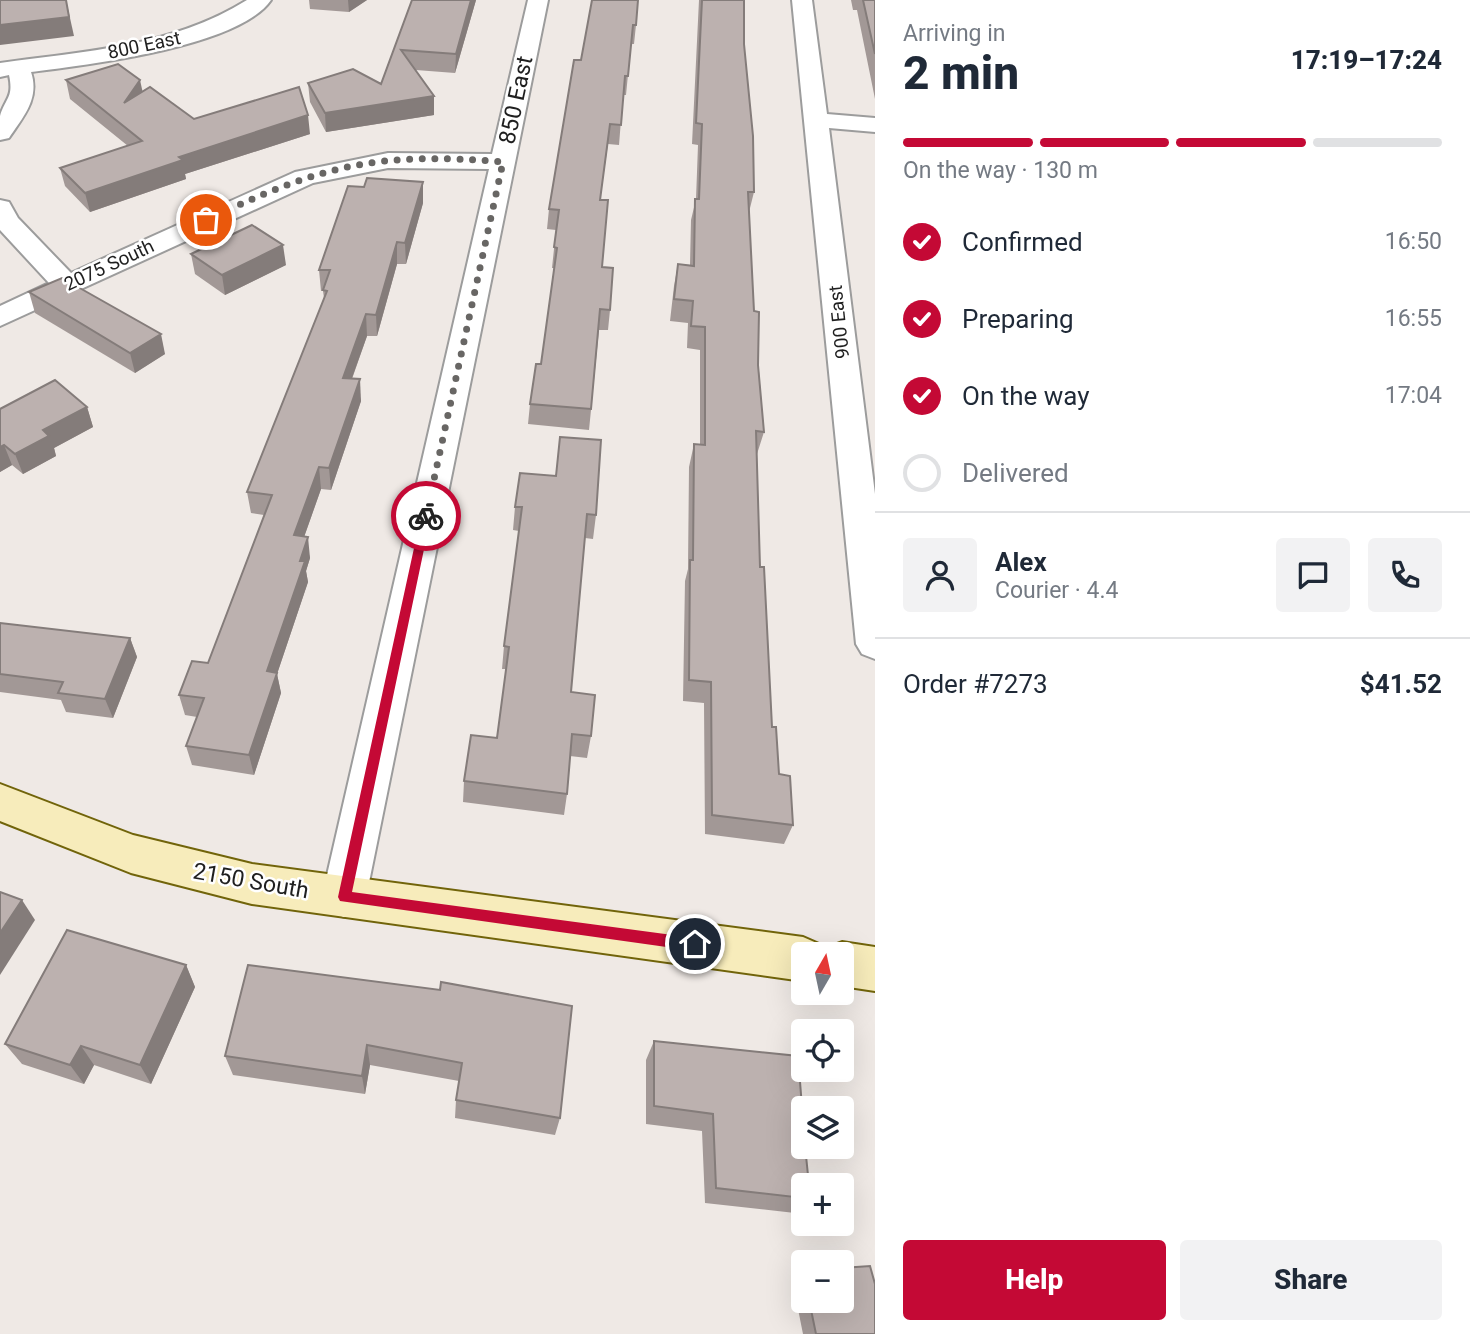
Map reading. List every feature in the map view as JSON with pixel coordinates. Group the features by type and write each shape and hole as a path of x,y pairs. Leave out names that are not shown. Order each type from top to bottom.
{"street":[{"name":"800 East","path":"9,68 169,41 217,25 261,0"},
{"name":"850 East","path":"344,897 538,0"},
{"name":"900 East","path":"802,0 875,643"},
{"path":"0,133 24,97 25,88 9,68"},
{"path":"816,120 875,125"},
{"name":"2075 South","path":"0,317 276,188 316,173 359,163 405,157 503,162"},
{"path":"0,208 6,221 67,285"},
{"name":"2150 South","path":"0,802 131,854 252,884 791,957"},
{"path":"854,966 875,969"}],"building":[{"path":"0,0 66,0 69,17 0,25"},
{"path":"412,0 471,0 456,54 401,50 434,96 325,113 308,83 353,69 381,84"},
{"path":"592,0 638,0 628,76 625,76 621,125 610,124 600,200 608,200 602,267 613,268 610,310 600,309 591,409 530,404 536,364 541,364 557,248 554,247 559,210 549,209 574,60 581,60"},
{"path":"702,0 744,0 744,44 753,136 754,192 748,192 754,311 759,312 758,365 764,432 756,431 760,567 764,567 772,727 776,727 779,774 790,776 793,825 712,815 711,682 689,680 694,444 705,445 705,327 691,326 693,301 674,299 678,264 694,266 695,199 699,199 702,124 696,123"},
{"path":"863,0 875,0 875,54"},
{"path":"118,64 140,80 124,103 150,87 194,119 299,87 308,115 179,157 183,160 85,193 60,168 142,141 66,80"},
{"path":"367,178 423,182 405,243 397,242 376,315 366,314 343,378 360,379 329,468 319,467 294,535 308,537 300,561 305,561 267,671 277,673 249,755 186,746 204,698 179,695 192,661 208,663 272,495 247,492 327,291 323,290 330,270 319,270 348,186 364,187"},
{"path":"252,225 283,245 222,275 191,254"},
{"path":"62,278 161,334 130,353 29,292"},
{"path":"55,380 87,407 43,430 49,436 15,454 4,445 0,447 0,409"},
{"path":"560,437 601,440 596,515 587,514 571,692 595,695 591,736 572,734 567,794 464,781 471,735 497,738 509,647 504,646 522,507 515,507 520,473 556,476"},
{"path":"0,623 130,638 105,699 58,693 63,682 0,674"},
{"path":"0,892 22,900 0,933"},
{"path":"67,930 186,965 140,1065 81,1046 70,1065 5,1044"},
{"path":"248,965 440,990 441,982 572,1006 560,1118 456,1100 462,1063 367,1045 362,1076 225,1056"},
{"path":"654,1041 791,1055 791,1082 800,1082 801,1096 791,1096 791,1159 806,1159 808,1173 791,1173 791,1197 716,1188 713,1114 654,1106"},
{"path":"870,1266 875,1284 875,1334 816,1334 812,1313 854,1313 854,1267"}],"way so far":[{"path":"206,220 276,188 338,167 405,157 503,162 426,516"}],"route":[{"path":"426,516 344,897 695,944"}]}
